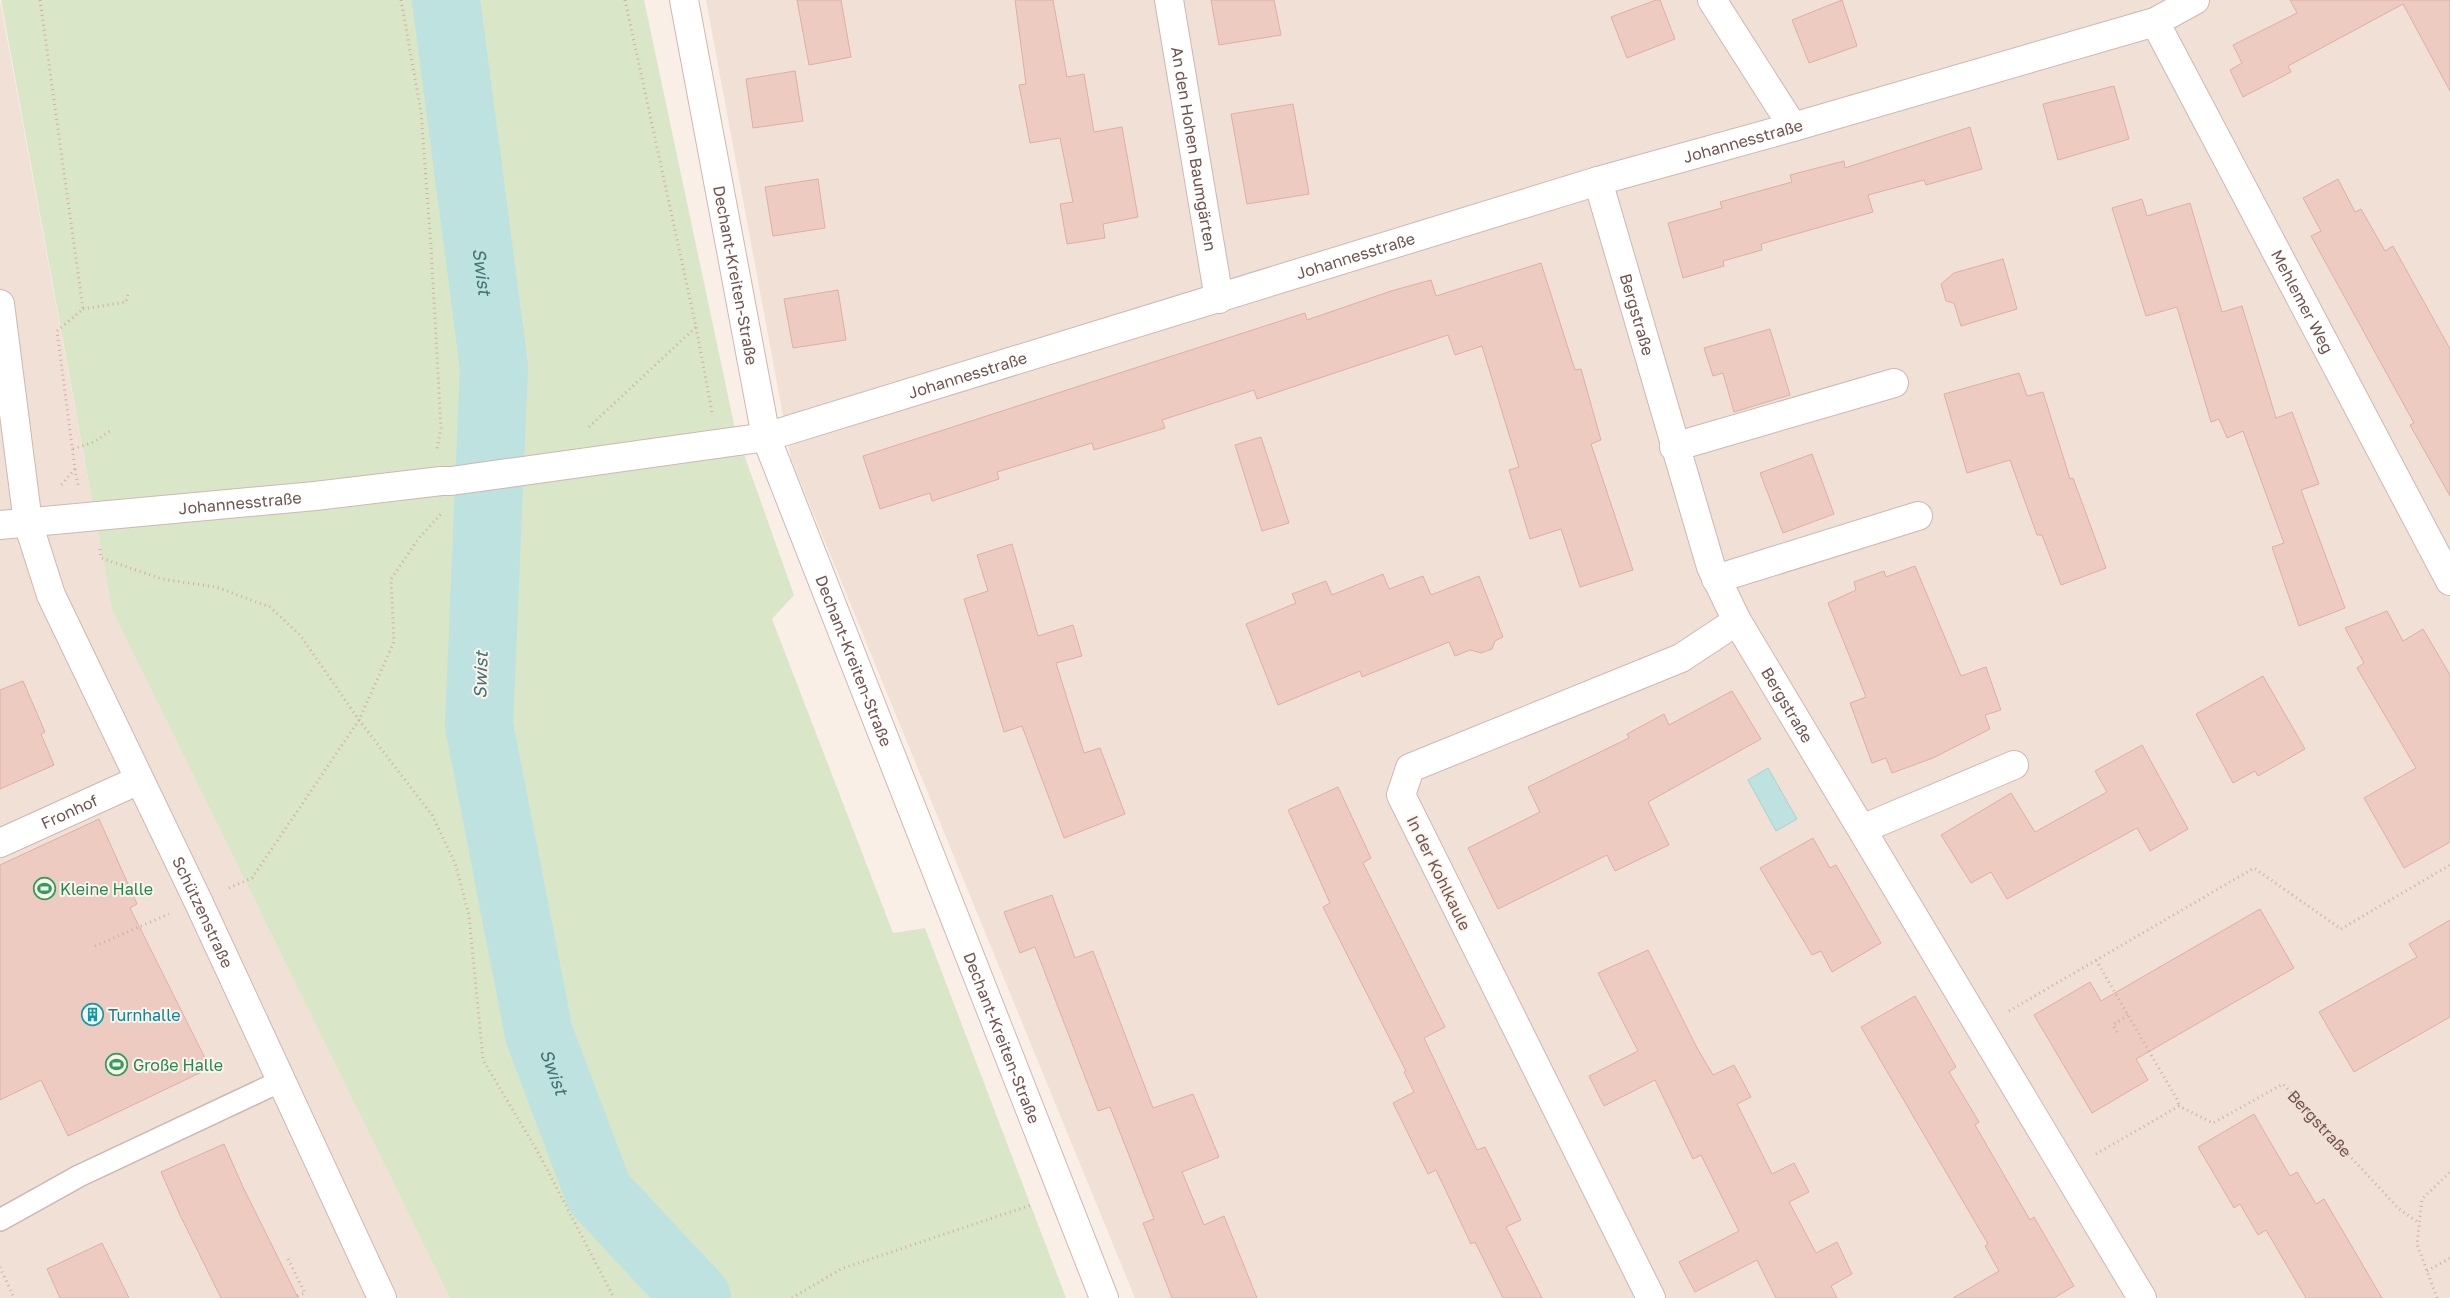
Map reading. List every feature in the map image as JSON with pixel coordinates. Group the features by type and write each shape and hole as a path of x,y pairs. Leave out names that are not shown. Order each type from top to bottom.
{"street":[{"name":"Dechant-Kreiten-Straße","path":"684,0 766,437 1104,1298"},
{"name":"An den Hohen Baumgärten","path":"1169,0 1219,299"},
{"path":"1712,0 1793,128"},
{"name":"Johannesstraße","path":"0,525 315,496 446,481 766,437 1598,181 1793,128 2155,22 2195,0"},
{"name":"Mehlemer Weg","path":"2155,22 2450,581"},
{"name":"Bergstraße","path":"1598,181 1674,447 1716,579 1737,621 2068,1171 2142,1298"},
{"name":"Schützenstraße","path":"0,304 28,523 50,595 198,901 382,1298"},
{"path":"1674,447 1894,383"},
{"path":"1716,579 1918,516"},
{"name":"In der Kohlkaule","path":"1651,1298 1401,795 1410,768 1681,658 1737,621"},
{"path":"1862,829 2014,765"},
{"name":"Fronhof","path":"0,843 139,780"}],"lane":[{"path":"0,1220 79,1176 281,1081"}],"path":[{"path":"40,0 83,309"},
{"path":"95,946 252,878 359,720 394,642 391,579 418,538 436,522 447,506 446,481 435,457 440,428 439,384 422,131 401,0"},
{"path":"626,0 696,327 718,445"},
{"path":"28,523 75,469 57,332 83,309 126,302 128,293"},
{"path":"582,433 696,327"},
{"path":"73,449 94,442 110,431"},
{"path":"96,517 101,558 133,571 162,579 216,587 270,607 300,636 359,720 432,816 455,863 469,915 483,1060 540,1154 614,1298"},
{"path":"1981,1027 2254,868 2341,929 2450,865"},
{"path":"2068,1171 2179,1106 2178,1101 2096,960"},
{"path":"2117,1032 2113,1025 2128,1015"},
{"name":"Bergstraße","path":"2179,1106 2213,1123 2283,1084 2399,1209 2419,1223"},
{"path":"2437,1298 2417,1244 2419,1223 2422,1200 2450,1172"},
{"path":"792,1298 841,1269 1063,1194"},
{"path":"2427,1271 2450,1258"},
{"path":"288,1259 305,1293 297,1296"},
{"path":"0,1267 14,1298"}],"shaded area":[{"path":"0,0 112,610 450,1298 0,1298"},
{"path":"706,0 2450,0 2450,1298 1135,1298 791,459"}],"green space":[{"path":"1,0 644,0 735,429 794,595 772,619 893,933 925,928 1066,1298 450,1298 112,610"}],"water":[{"path":"1768,768 1797,819 1776,831 1748,780"}],"building":[{"path":"797,0 841,0 851,57 809,65"},
{"path":"1015,0 1053,0 1067,77 1084,74 1094,132 1122,127 1138,217 1103,224 1105,238 1067,244 1060,204 1073,202 1060,138 1030,143 1019,85 1026,84"},
{"path":"1211,0 1274,0 1281,35 1219,45"},
{"path":"1660,0 1675,39 1627,58 1611,17"},
{"path":"1842,0 1857,46 1809,63 1792,20"},
{"path":"2290,0 2450,0 2450,91 2403,4 2288,66 2291,72 2243,97 2230,70 2242,63 2233,45 2297,13"},
{"path":"795,71 803,121 753,128 746,79"},
{"path":"2114,86 2129,139 2058,160 2043,104"},
{"path":"1293,104 1309,194 1247,204 1231,114"},
{"path":"1970,127 1982,169 1926,185 1924,180 1868,195 1873,212 1761,244 1762,250 1723,261 1724,266 1683,278 1668,223 1722,208 1720,202 1792,182 1790,175 1844,161 1845,168"},
{"path":"818,179 825,228 773,236 765,187"},
{"path":"2338,179 2355,212 2361,209 2385,251 2393,246 2450,349 2450,496 2410,425 2414,423 2311,236 2321,231 2303,198"},
{"path":"2142,199 2147,216 2190,203 2222,312 2242,306 2276,418 2292,412 2319,484 2301,490 2345,608 2299,626 2272,547 2284,543 2243,431 2227,438 2219,419 2211,422 2177,307 2146,316 2112,208"},
{"path":"2003,259 2017,309 1961,326 1954,303 1946,301 1941,284 1954,273"},
{"path":"1541,263 1575,370 1581,369 1601,440 1591,444 1633,570 1580,587 1561,529 1530,539 1509,470 1519,467 1482,346 1455,355 1448,335 1257,399 1254,390 1162,420 1165,428 1094,450 1092,443 997,472 999,479 932,501 930,493 880,509 863,456 1305,313 1307,320 1391,291 1431,280 1436,296"},
{"path":"838,290 846,340 793,348 784,299"},
{"path":"1770,329 1790,395 1734,412 1723,373 1713,376 1704,348"},
{"path":"2019,373 2027,396 2043,392 2070,479 2073,478 2106,568 2061,585 2042,535 2037,535 2010,460 1967,473 1944,394"},
{"path":"1261,437 1289,523 1262,531 1235,445"},
{"path":"1812,454 1834,514 1783,533 1760,473"},
{"path":"1012,544 1038,636 1073,625 1082,656 1056,663 1084,753 1100,748 1125,814 1064,838 1022,726 1004,732 964,599 988,591 977,555"},
{"path":"1915,566 1961,676 1986,667 2001,710 1985,715 1990,729 1933,758 1892,773 1886,758 1872,763 1850,703 1866,697 1828,603 1856,590 1854,582 1884,571 1886,577"},
{"path":"1383,574 1389,589 1423,576 1431,595 1479,576 1503,637 1495,641 1492,649 1481,653 1470,650 1455,656 1449,642 1362,677 1360,671 1278,705 1246,624 1296,603 1292,594 1326,581 1332,595"},
{"path":"2387,611 2403,641 2423,629 2450,675 2450,842 2404,868 2364,798 2416,768 2357,668 2364,663 2345,628"},
{"path":"2263,676 2305,749 2258,776 2255,771 2233,783 2196,714"},
{"path":"23,681 45,732 41,734 54,765 0,789 0,690"},
{"path":"1732,691 1761,739 1648,802 1669,845 1615,871 1607,855 1498,909 1468,848 1540,812 1528,787 1629,738 1627,734 1664,714 1669,725"},
{"path":"2142,745 2188,829 2150,851 2137,828 2007,899 1991,872 1971,883 1941,835 2011,793 2035,832 2107,792 2095,771"},
{"path":"1338,787 1371,858 1363,863 1445,1027 1424,1038 1477,1150 1485,1147 1521,1220 1506,1227 1542,1298 1503,1298 1475,1242 1471,1244 1436,1170 1428,1174 1393,1103 1414,1092 1404,1072 1406,1071 1323,907 1330,903 1288,810"},
{"name":"Turnhalle","path":"99,819 137,904 130,908 210,1068 68,1136 41,1080 0,1100 0,865"},
{"path":"1813,838 1830,868 1836,865 1881,943 1832,972 1821,951 1812,955 1760,868"},
{"path":"1052,895 1075,958 1093,951 1153,1108 1193,1094 1219,1157 1182,1172 1204,1225 1224,1216 1257,1298 1172,1298 1143,1223 1154,1219 1110,1107 1098,1111 1035,947 1020,953 1004,912"},
{"path":"2260,909 2294,968 2136,1059 2148,1080 2092,1113 2034,1015 2090,982 2101,1001"},
{"path":"2450,920 2450,1017 2354,1072 2319,1012 2417,957 2409,944"},
{"path":"1648,950 1697,1048 1713,1075 1734,1065 1751,1097 1737,1104 1772,1174 1794,1163 1809,1192 1789,1202 1816,1253 1837,1242 1852,1274 1831,1286 1837,1298 1776,1298 1757,1260 1695,1292 1679,1262 1739,1231 1701,1155 1693,1159 1655,1080 1604,1106 1589,1076 1638,1051 1598,973"},
{"path":"1915,996 1956,1067 1949,1072 1979,1122 1975,1125 2030,1220 2034,1217 2074,1286 2054,1298 1953,1298 1999,1271 1985,1246 1988,1244 1861,1027"},
{"path":"2254,1114 2290,1176 2297,1172 2316,1204 2324,1199 2382,1298 2306,1298 2266,1230 2258,1235 2240,1204 2234,1208 2198,1147"},
{"path":"224,1144 298,1298 221,1298 180,1215 161,1172"},
{"path":"102,1243 129,1298 60,1298 47,1269"}],"waterway":[{"name":"Swist","path":"446,0 494,367 479,725 539,1034 599,1193 697,1298"}],"place":[{"name":"Kleine Halle","path":"44,889"},
{"name":"Turnhalle","path":"92,1015"},
{"name":"Große Halle","path":"117,1065"}]}
